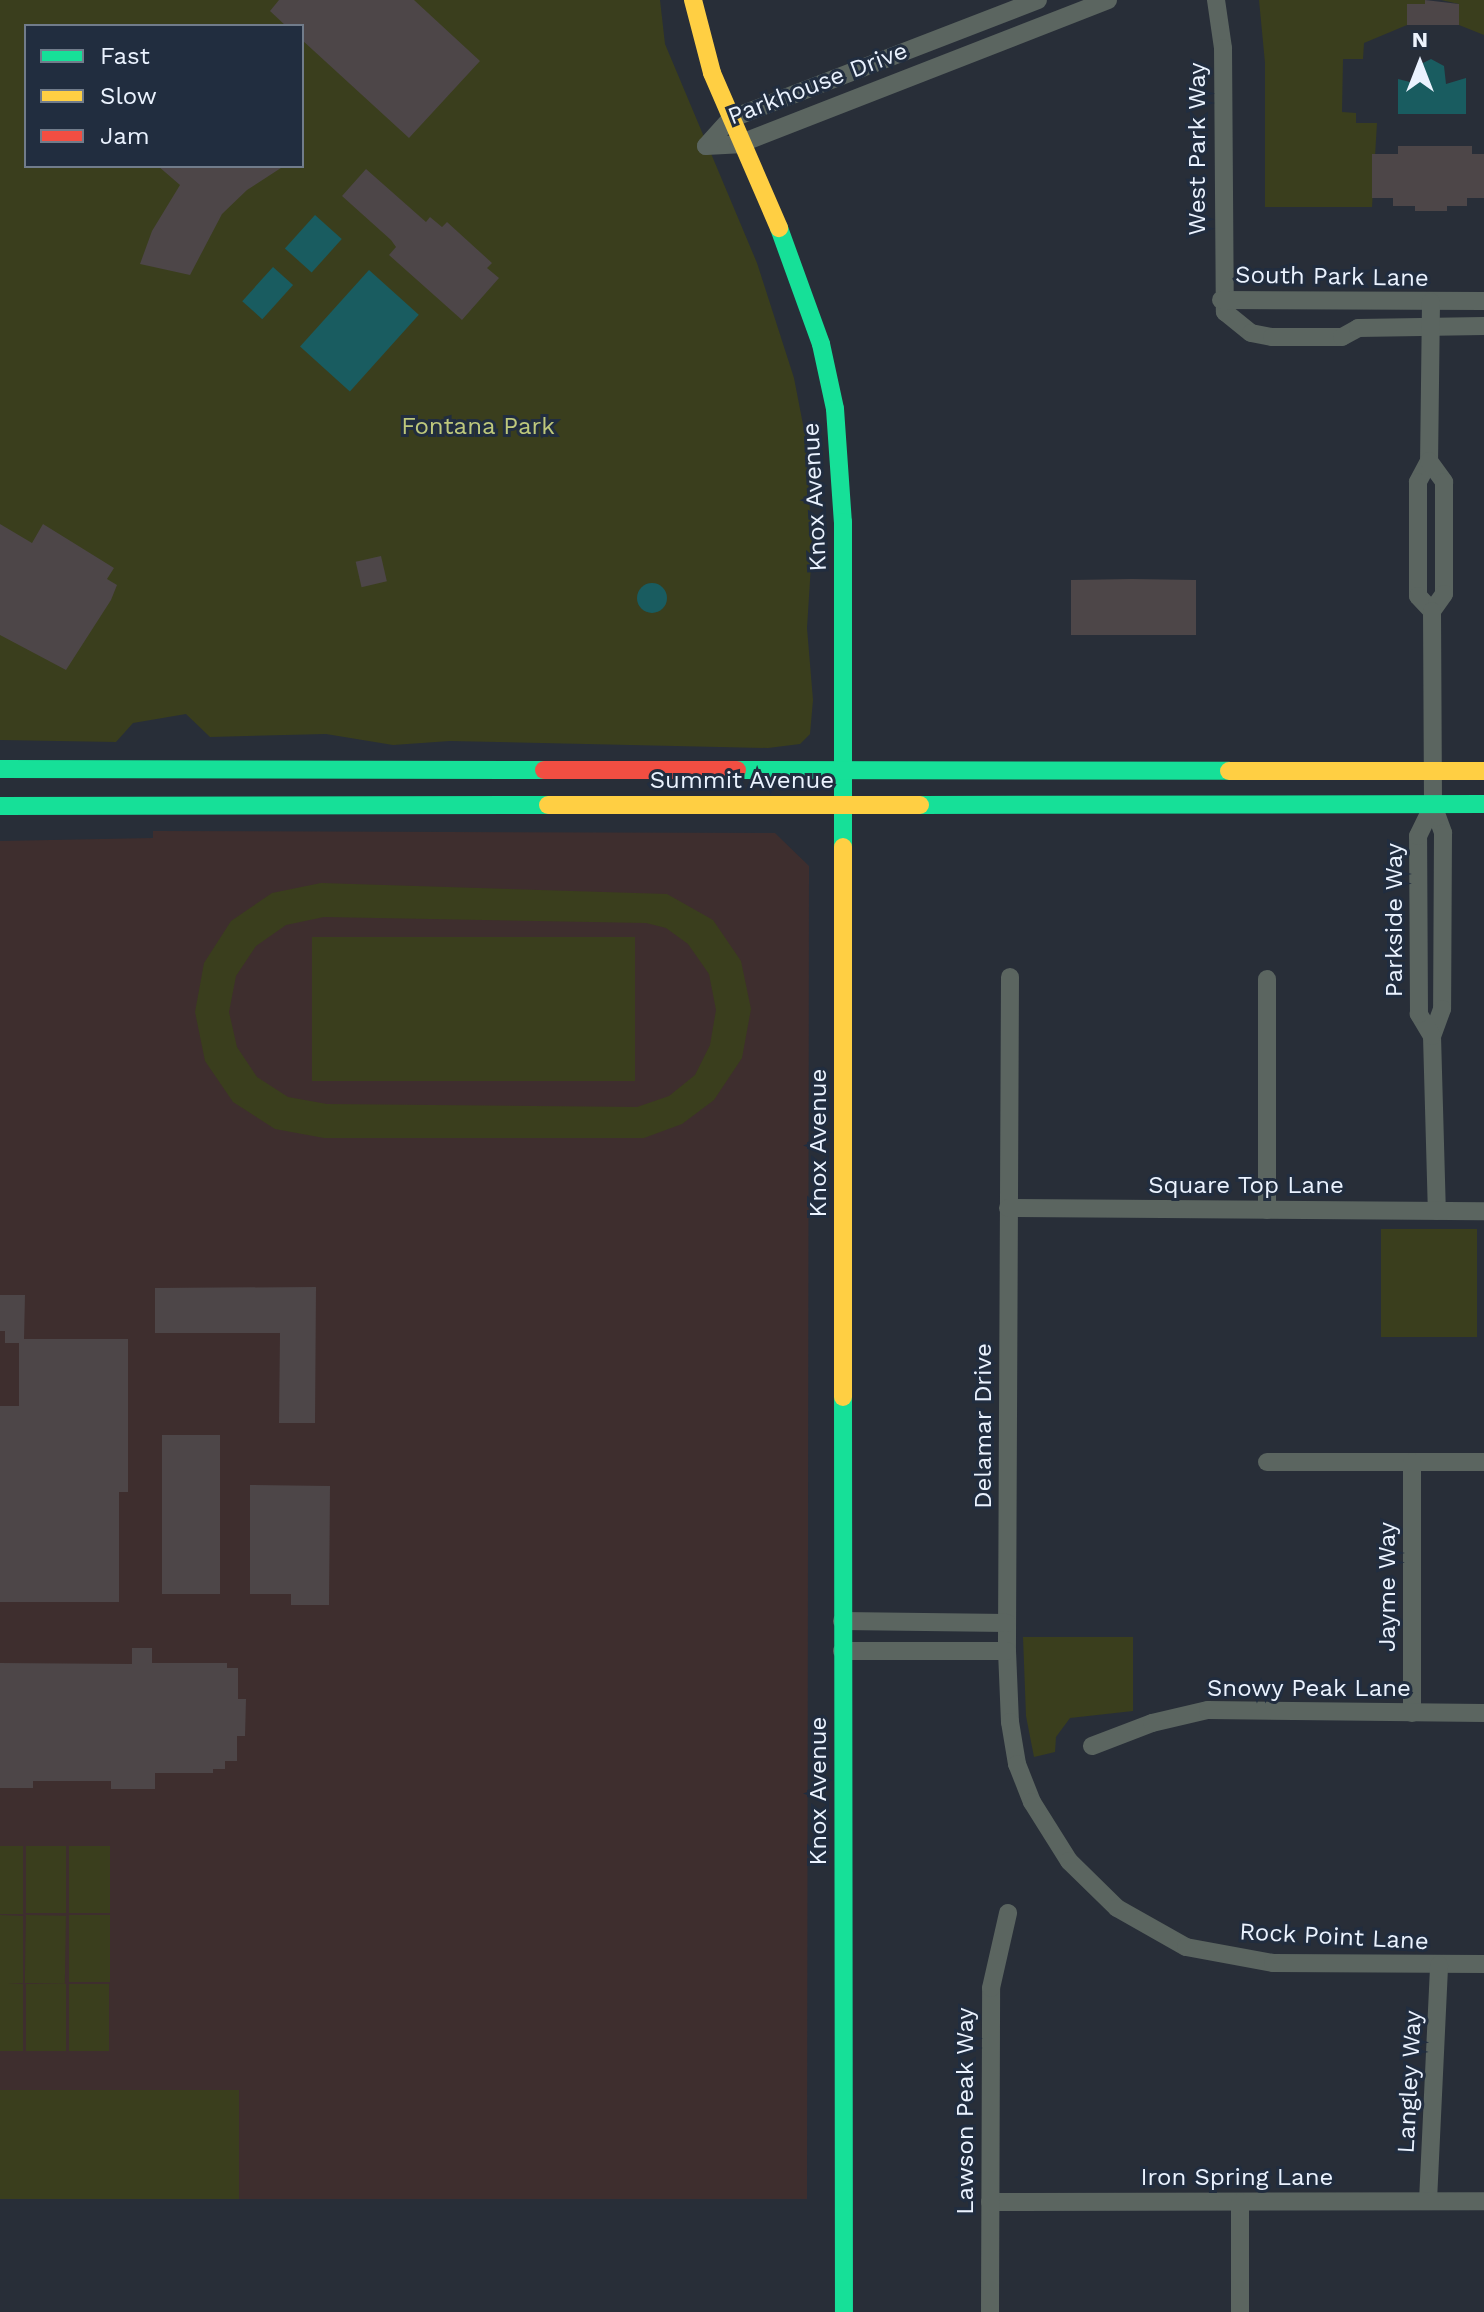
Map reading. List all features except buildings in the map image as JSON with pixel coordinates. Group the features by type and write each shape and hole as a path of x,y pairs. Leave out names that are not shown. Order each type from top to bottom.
{"main road":[{"name":"Knox Avenue","path":"693,0 739,144 799,276 835,409 843,522 844,2312"},
{"name":"Summit Avenue","path":"0,769 1484,771"},
{"name":"Summit Avenue","path":"0,806 1484,804"}],"street":[{"name":"Parkhouse Drive","path":"1038,0 730,119 706,146 739,144 1108,0"},
{"name":"West Park Way","path":"1216,0 1223,48 1221,300"},
{"name":"South Park Lane","path":"1221,300 1484,301"},
{"name":"South Park Lane","path":"1221,300 1234,322 1272,337 1342,337 1358,328 1484,326"},
{"name":"Parkside Way","path":"1431,302 1429,461 1418,482 1418,596 1432,611"},
{"name":"Parkside Way","path":"1429,461 1444,482 1444,594 1432,611 1433,805 1443,833 1444,950 1442,1009 1432,1036 1437,1211"},
{"name":"Parkside Way","path":"1432,1036 1419,1014 1418,836 1433,805"},
{"path":"1418,951 1444,950"},
{"name":"Delamar Drive","path":"1010,977 1007,1651 1017,1764 1032,1802 1069,1861"},
{"path":"1267,979 1267,1210"},
{"name":"Square Top Lane","path":"1008,1208 1484,1211"},
{"path":"1267,1462 1484,1462"},
{"name":"Jayme Way","path":"1412,1462 1412,1713"},
{"path":"842,1621 1007,1623"},
{"path":"842,1651 1007,1651"},
{"name":"Snowy Peak Lane","path":"1092,1746 1152,1723 1208,1710 1484,1713"},
{"name":"Rock Point Lane","path":"1069,1861 1117,1908 1186,1947 1273,1963 1484,1964"},
{"name":"Lawson Peak Way","path":"990,2312 991,1988 1008,1913"},
{"name":"Langley Way","path":"1428,2201 1439,1965"},
{"name":"Iron Spring Lane","path":"990,2202 1484,2201"},
{"path":"1240,2202 1240,2312"}],"shaded area":[{"path":"1431,59 1444,66 1446,84 1466,78 1466,114 1398,114 1398,79 1418,84 1421,64"},
{"path":"315,215 342,239 312,273 285,248"},
{"path":"273,267 293,285 262,319 242,301"},
{"path":"369,270 419,315 350,391 300,347"},
{"path":"652,583 663,587 667,598 663,609 652,613 641,609 637,598 641,587"},
{"path":"153,831 775,833 809,866 807,2199 0,2199 0,841 153,838"}],"green space":[{"name":"Fontana Park","path":"0,0 660,0 665,44 757,263 794,378 806,440 812,549 807,628 813,700 810,734 800,744 768,748 450,741 393,745 326,734 210,737 186,714 133,723 116,742 0,740"},
{"path":"1259,0 1425,0 1425,4 1407,4 1407,25 1364,43 1363,59 1343,59 1342,112 1356,113 1356,123 1377,123 1372,207 1265,207 1265,63"},
{"path":"1441,0 1484,0 1484,35 1459,25 1459,4"},
{"path":"321,883 667,894 713,920 741,961 751,1009 742,1058 714,1100 682,1124 644,1138 324,1138 275,1129 233,1102 205,1061 195,1012 204,963 231,921 272,893","holes":["324,917 646,923 666,928 688,944 709,974 716,1010 710,1045 695,1075 669,1096 637,1107 327,1104 288,1097 257,1077 237,1047 229,1012 236,976 256,946 286,925"]},
{"path":"312,937 635,937 635,1081 312,1081"},
{"path":"1381,1229 1477,1229 1477,1337 1381,1337"},
{"path":"1023,1637 1133,1637 1133,1711 1070,1718 1056,1737 1055,1752 1034,1757 1026,1716"},
{"path":"0,1846 23,1846 23,1914 0,1914"},
{"path":"26,1846 66,1846 66,1913 26,1913"},
{"path":"69,1846 110,1846 110,1913 69,1913"},
{"path":"0,1915 23,1916 23,1983 8,1983 23,1984 23,2051 0,2051"},
{"path":"26,1915 66,1916 65,1984 25,1983"},
{"path":"69,1915 110,1915 110,1982 69,1982"},
{"path":"26,1984 66,1984 66,2051 26,2051"},
{"path":"69,1984 109,1984 109,2051 69,2051"},
{"path":"0,2090 239,2090 239,2199 0,2199"}],"traffic: fast":[{"path":"779,228 821,344 835,409 843,522 843,847"},
{"path":"0,769 544,770"},
{"path":"737,770 1229,771"},
{"path":"920,805 1484,804"},
{"path":"0,806 548,805"},
{"path":"843,1397 844,2312"}],"traffic: slow":[{"path":"693,0 712,73 779,228"},
{"path":"1229,771 1484,771"},
{"path":"548,805 920,805"},
{"path":"843,847 843,1397"}],"traffic: jam":[{"path":"544,770 737,770"}]}
